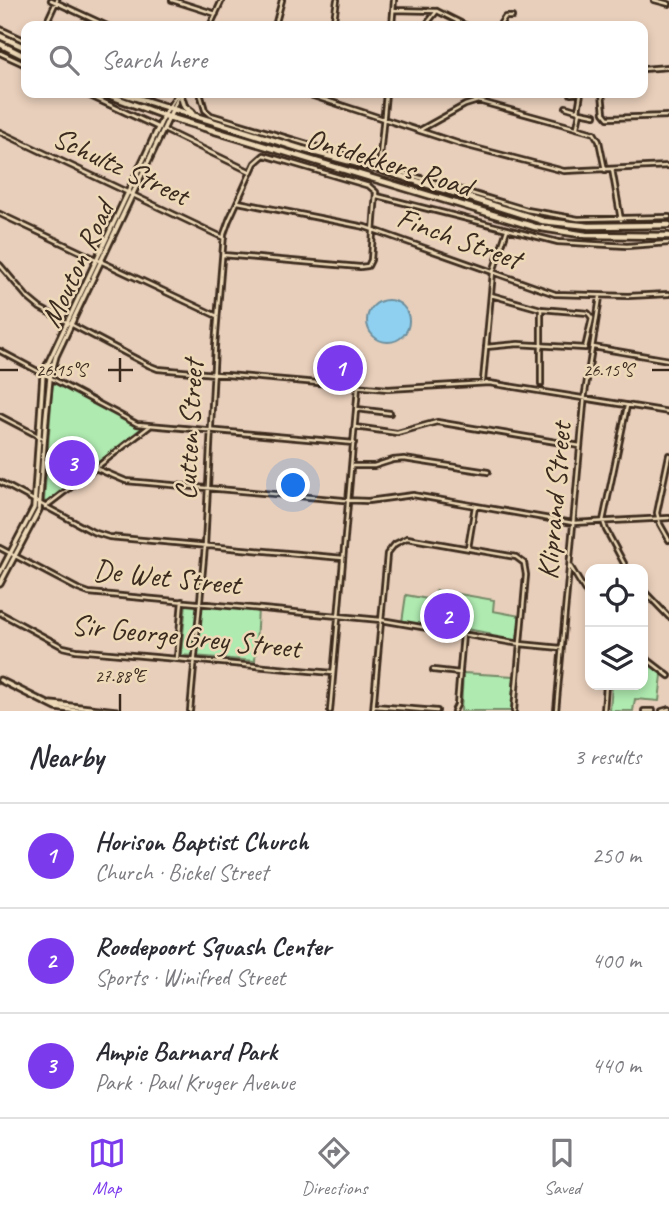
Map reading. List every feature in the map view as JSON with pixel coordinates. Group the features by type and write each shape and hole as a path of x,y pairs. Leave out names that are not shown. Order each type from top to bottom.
{"main road":[{"path":"0,36 21,46"},
{"path":"0,44 21,54"},
{"name":"Ontdekkers Road","path":"117,98 167,116 535,227 586,235 669,236"},
{"name":"Ontdekkers Road","path":"138,98 543,221 589,226 669,225"},
{"path":"181,98 186,108 209,120"},
{"name":"Mouton Road","path":"43,505 44,439 50,378 56,356 171,108"},
{"name":"Mouton Road","path":"35,502 43,374 70,324"},
{"path":"0,584 35,502"},
{"path":"0,573 43,505"},
{"path":"0,680 62,710 78,711"},
{"path":"48,704 117,711"}],"street":[{"path":"51,0 97,21"},
{"path":"172,0 216,14"},
{"path":"212,21 222,0"},
{"path":"276,21 282,0"},
{"path":"334,21 337,0"},
{"path":"392,21 394,0"},
{"path":"654,0 669,4"},
{"path":"47,21 57,1"},
{"path":"393,10 437,11 457,21"},
{"path":"429,21 437,11"},
{"path":"502,21 505,16 512,17"},
{"path":"0,29 21,39"},
{"path":"0,53 21,63"},
{"path":"648,69 669,67"},
{"path":"95,98 251,172"},
{"name":"Mouton Road","path":"171,108 176,98"},
{"name":"Ontdekkers Road","path":"201,98 209,114 527,210 571,219 669,218"},
{"path":"320,98 460,144 564,171 669,166"},
{"path":"379,167 385,98"},
{"path":"577,127 580,98"},
{"path":"603,98 607,118 669,116"},
{"path":"419,130 475,101 589,130 598,137 605,170"},
{"path":"566,107 595,115"},
{"name":"Schultz Street","path":"0,132 224,238"},
{"name":"Ontdekkers Road","path":"258,159 269,155 369,186 375,190 377,196 507,230 573,244 627,246 669,243"},
{"name":"Cutten Street","path":"190,711 205,546 213,373 224,238 229,220 258,159"},
{"path":"612,169 621,220"},
{"path":"223,255 360,267 369,264 377,196"},
{"name":"Finch Street","path":"237,202 374,230 555,294 669,294"},
{"path":"0,215 217,316"},
{"path":"483,383 493,272 507,230"},
{"path":"0,265 33,303 151,367 388,389 483,383 669,412"},
{"path":"486,347 518,344 585,348 592,318 588,313 541,309 491,295"},
{"name":"Kliprand Street","path":"556,711 585,398 600,296"},
{"path":"541,309 541,384"},
{"path":"592,347 669,360"},
{"path":"0,351 132,422 150,426 354,443"},
{"path":"330,711 358,387"},
{"path":"624,564 604,521 627,405"},
{"path":"357,408 390,413"},
{"path":"0,416 44,439"},
{"path":"355,427 397,433 430,422 444,422 580,446"},
{"path":"43,505 150,426"},
{"path":"669,455 657,511 669,540"},
{"path":"352,466 374,466 404,459 488,472"},
{"path":"95,468 122,480 349,501 372,501 413,495 573,523 669,517"},
{"path":"0,482 100,535 343,558"},
{"path":"468,548 475,506"},
{"path":"373,711 387,554 390,548 407,538 516,557 525,565 514,711"},
{"name":"De Wet Street","path":"0,548 86,592 381,620 520,644 561,648"},
{"path":"570,566 585,591"},
{"path":"648,595 669,617"},
{"path":"177,659 182,601"},
{"name":"Sir George Grey Street","path":"0,613 69,649 333,673"},
{"path":"454,711 457,705 463,634"},
{"path":"648,660 669,676"},
{"path":"433,670 460,673"},
{"path":"604,711 606,690"},
{"path":"373,706 438,711"},
{"path":"663,711 669,709"},
{"path":"644,711 653,711"}],"green space":[{"path":"53,377 144,426 48,503 44,501"},
{"path":"436,590 494,600 493,611 520,616 517,639 515,641 493,637 488,633 432,623 431,627 402,622 406,595 433,600"},
{"path":"186,603 258,609 255,661 181,655"},
{"path":"648,663 662,675 659,701 635,699 633,711 610,711 612,690 648,690"},
{"path":"463,673 514,676 511,711 461,711"}],"water":[{"path":"388,300 403,306 409,321 403,336 388,342 373,336 367,321 373,306"}],"place":[{"name":"Horison Baptist Church","path":"340,368"},
{"name":"Ampie Barnard Park","path":"72,463"},
{"name":"Roodepoort Squash Center","path":"447,616"}]}
